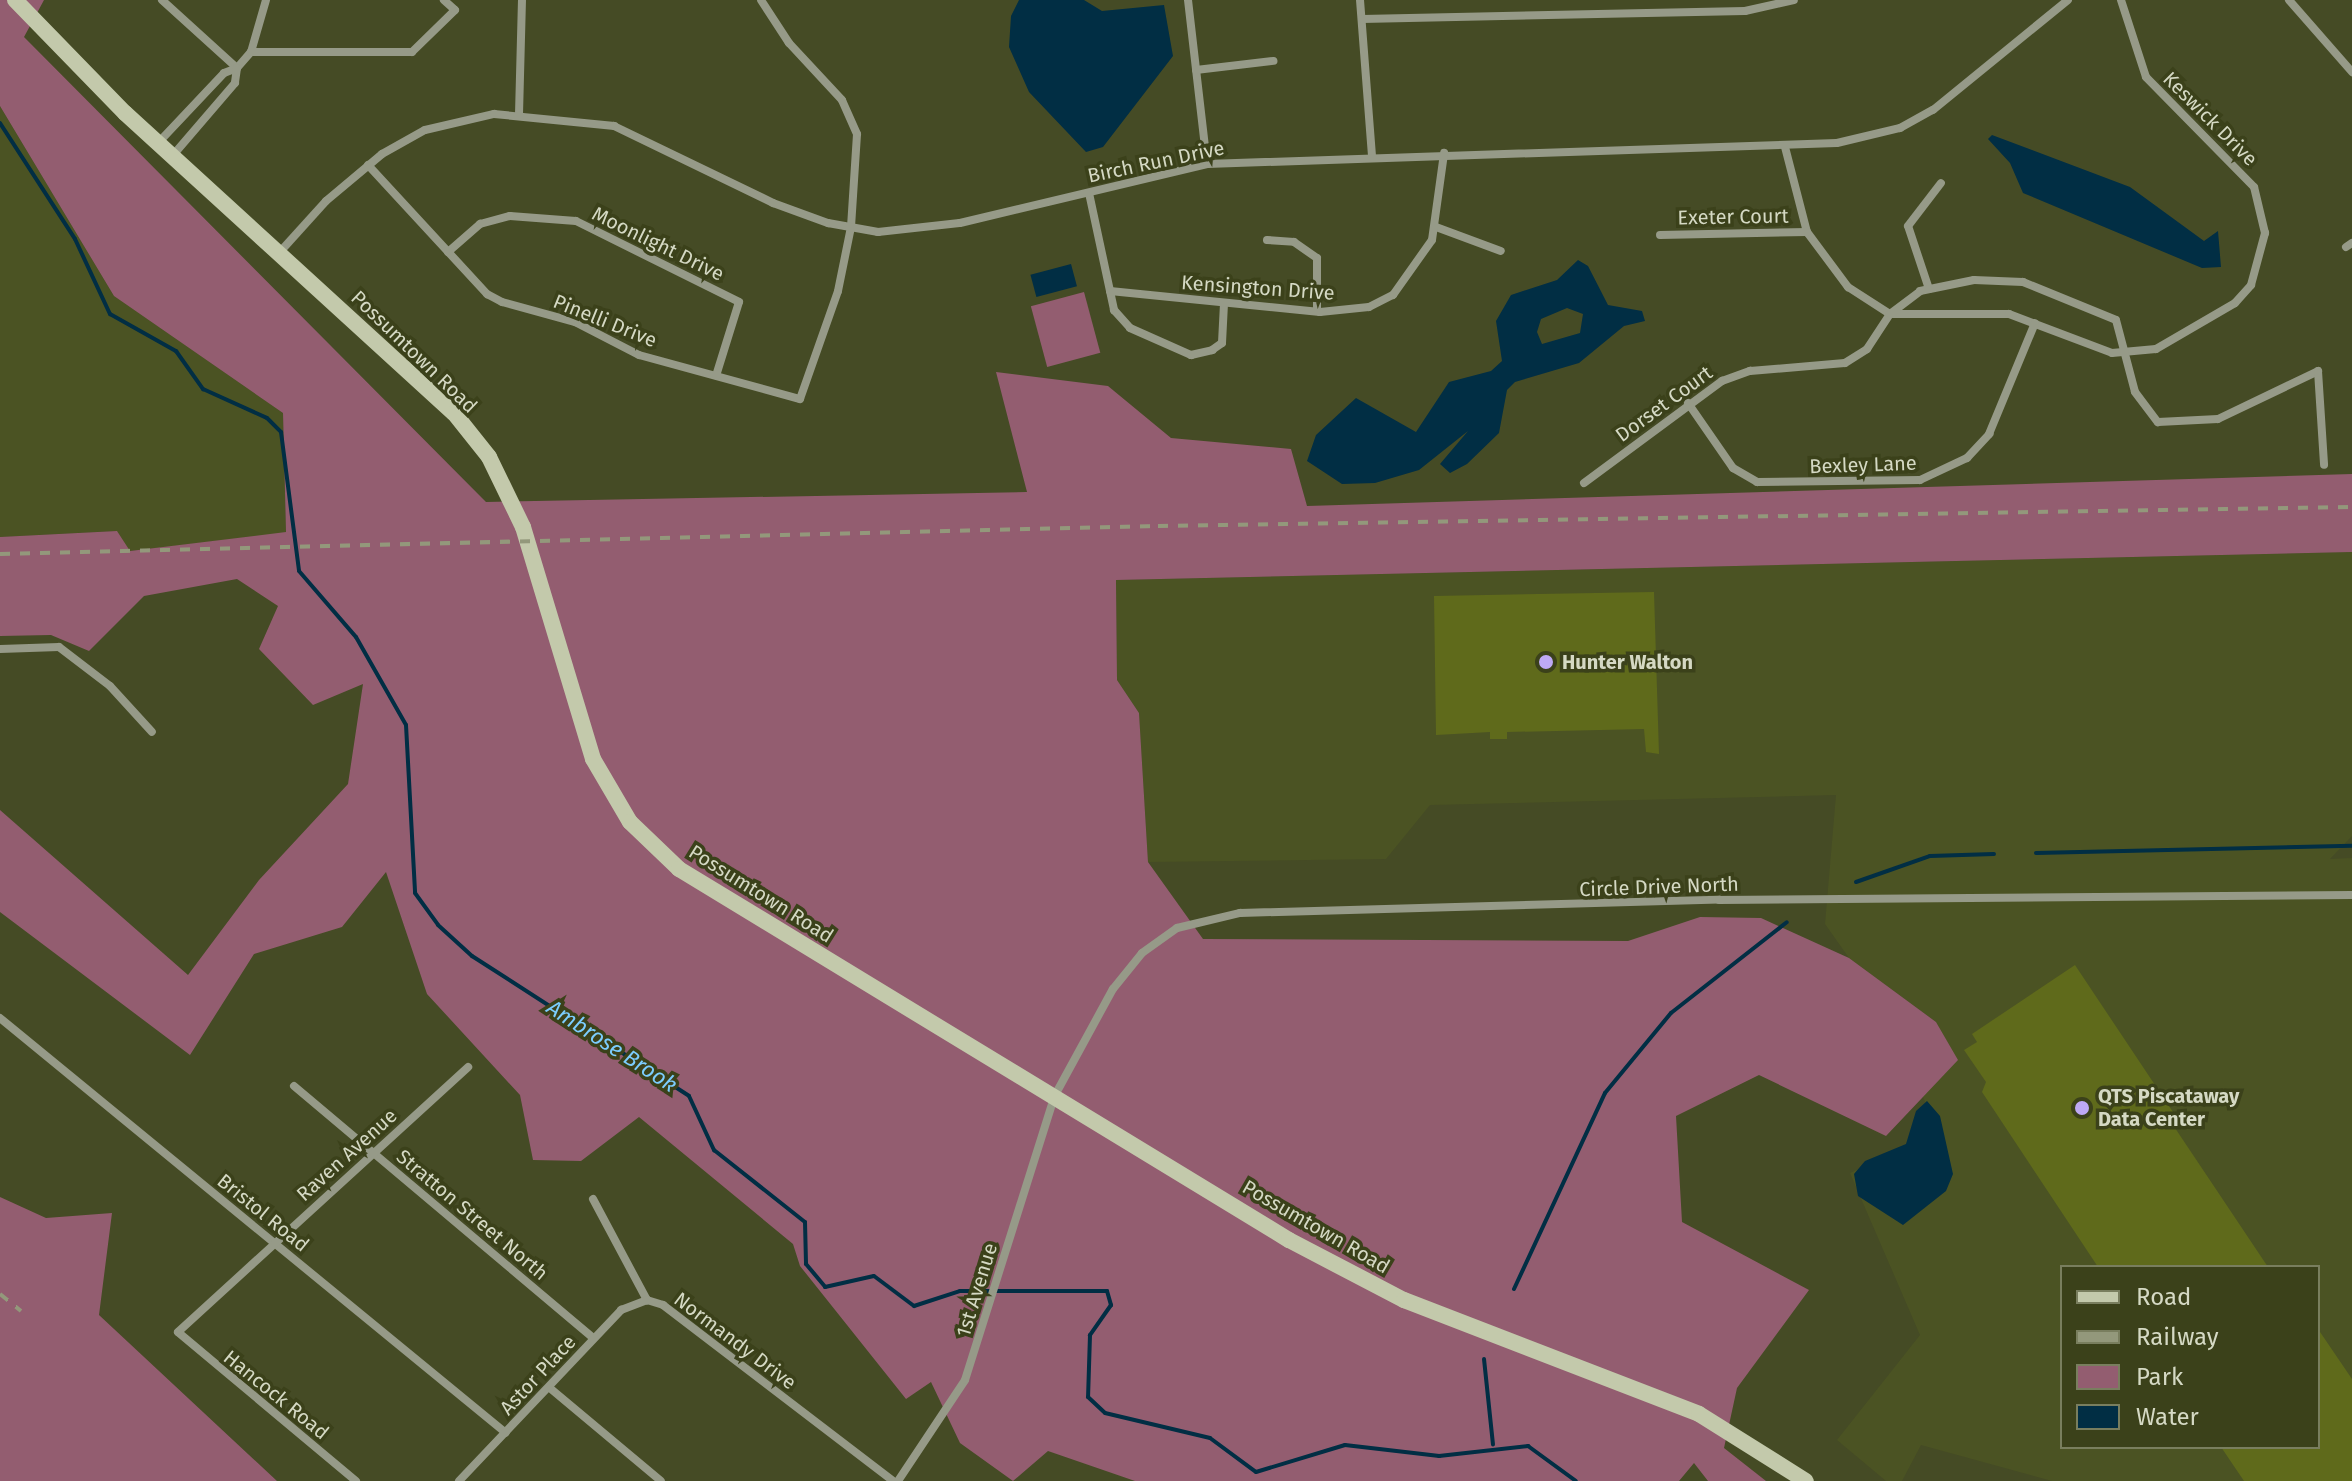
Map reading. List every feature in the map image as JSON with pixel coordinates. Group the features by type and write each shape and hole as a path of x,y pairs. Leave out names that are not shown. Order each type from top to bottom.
{"main road":[{"name":"Possumtown Road","path":"15,0 158,143 454,413 489,457 523,527 593,759 630,822 679,869 766,924 1056,1094 1289,1240 1404,1300 1699,1414 1806,1481"}],"street":[{"path":"162,0 237,68"},
{"path":"158,143 224,73 237,68 251,52 266,0"},
{"path":"251,52 412,52 455,10 444,0"},
{"path":"519,114 522,0"},
{"path":"761,0 789,43 842,100 857,134 851,227"},
{"path":"1188,0 1207,164"},
{"path":"1360,0 1372,155"},
{"path":"1362,19 1745,11 1794,0"},
{"name":"Birch Run Drive","path":"279,253 368,165 425,130 519,114 614,126 773,203 851,227 918,230 1207,164 1372,155 1785,147 1837,143 1900,128 1933,110 2068,0"},
{"name":"Keswick Drive","path":"2121,0 2146,77 2254,187 2265,233 2251,285 2235,303 2184,337 2126,356"},
{"path":"2289,0 2352,72"},
{"path":"1196,70 1273,61"},
{"path":"173,155 235,83 237,68"},
{"path":"1785,147 1807,232 1848,287 1890,314 1990,313 2035,323 2126,356"},
{"name":"Kensington Drive","path":"1110,291 1317,311 1369,307 1393,295 1436,227 1444,153"},
{"name":"Pinelli Drive","path":"368,165 448,252 502,302 575,322 639,355 800,399 838,291 851,227"},
{"path":"1929,289 1908,226 1941,183"},
{"path":"1089,193 1114,310 1130,328 1191,355 1222,343 1224,303"},
{"name":"Moonlight Drive","path":"448,252 480,224 510,216 576,221 739,302 716,376"},
{"path":"1436,227 1501,251"},
{"name":"Exeter Court","path":"1660,235 1807,232"},
{"path":"1267,240 1294,242 1317,258 1317,311"},
{"path":"1890,314 1929,289 1974,280 2023,282 2116,320 2147,414 2168,423 2218,419 2318,371 2324,465"},
{"name":"Dorset Court","path":"1584,483 1688,403 1734,375 1845,363 1867,349 1890,314"},
{"name":"Bexley Lane","path":"1688,403 1733,468 1757,482 1920,480 1967,458 1989,434 2035,323"},
{"path":"0,649 59,647 110,686 152,732"},
{"name":"Circle Drive North","path":"1056,1094 1113,989 1142,953 1177,928 1240,913 1719,900 2352,895"},
{"name":"Bristol Road","path":"0,1018 506,1433"},
{"name":"Raven Avenue","path":"178,1332 468,1067"},
{"name":"Stratton Street North","path":"294,1086 593,1338"},
{"name":"1st Avenue","path":"895,1481 965,1380 1056,1094"},
{"name":"Normandy Drive","path":"593,1199 647,1300 663,1305 895,1481"},
{"name":"Astor Place","path":"459,1481 551,1389 621,1310 647,1300"},
{"name":"Hancock Road","path":"178,1332 356,1481"},
{"path":"551,1389 661,1481"}],"shaded area":[{"path":"0,106 114,296 283,413 286,533 130,551 116,531 0,537"},
{"path":"2352,552 2352,836 2330,859 2352,858 2352,1481 2052,1481 1921,1445 1902,1481 1886,1481 1837,1440 1920,1335 1850,1173 1939,1132 1922,1095 1957,1060 1936,1022 1849,958 1825,924 1836,795 1430,805 1386,859 1148,862 1139,713 1117,680 1116,580"}],"green space":[{"path":"0,0 44,0 24,37 486,502 1027,492 996,372 1108,386 1171,438 1291,449 1307,506 2352,474 2352,552 1116,580 1117,680 1139,713 1148,862 1203,939 1628,941 1700,917 1761,918 1849,958 1936,1022 1958,1060 1886,1136 1759,1075 1676,1116 1682,1222 1809,1290 1737,1388 1724,1448 1766,1481 1708,1481 1694,1463 1679,1481 1135,1481 1048,1451 1013,1481 960,1443 931,1382 906,1399 800,1266 793,1244 639,1117 581,1161 533,1160 520,1095 427,994 386,872 342,927 254,954 190,1055 0,912 0,810 188,975 259,880 348,784 363,684 313,705 259,649 278,606 237,579 144,596 89,651 51,635 0,636 0,537 117,531 130,551 286,532 283,413 114,296 0,106"},
{"path":"1084,292 1100,353 1047,367 1031,306"},
{"path":"0,1197 46,1218 112,1213 99,1315 277,1481 0,1481"}],"water":[{"path":"1019,0 1084,0 1102,11 1164,5 1173,56 1103,147 1086,152 1029,92 1009,47 1011,16"},
{"path":"1992,135 2130,187 2204,241 2218,231 2221,267 2202,268 2023,193 2010,163 1988,139"},
{"path":"1578,260 1588,266 1608,305 1642,311 1645,321 1624,326 1579,363 1515,382 1507,390 1499,433 1467,464 1450,473 1440,464 1468,431 1419,470 1375,483 1342,484 1307,461 1316,435 1356,398 1416,432 1449,382 1491,371 1502,361 1496,321 1511,295 1557,280","holes":["1567,308 1583,314 1580,333 1542,344 1537,332 1541,319"]},
{"path":"1071,264 1077,286 1036,297 1030,275"},
{"path":"1927,1101 1940,1116 1953,1174 1946,1191 1903,1225 1858,1196 1854,1174 1865,1161 1906,1144 1916,1111"}],"building":[{"name":"Hunter Walton","path":"1654,592 1659,754 1646,752 1644,729 1507,732 1507,739 1490,739 1490,732 1436,735 1434,596"},
{"name":"QTS Piscataway Data Center","path":"2075,965 2181,1124 2175,1128 2267,1265 2097,1265 1982,1092 1986,1082 1964,1050 1977,1042 1972,1034"},
{"path":"2320,1332 2352,1379 2352,1481 2244,1481 2222,1449 2320,1449"}],"waterway":[{"name":"Ambrose Brook","path":"0,123 75,239 110,314 176,351 203,389 267,418 281,432 299,571 356,637 406,725 415,893 438,925 472,956 689,1096 714,1150 805,1222 806,1264 825,1287 874,1276 914,1306 960,1291 1107,1291 1111,1305 1090,1335 1088,1397 1105,1413 1210,1438 1256,1472 1345,1445 1439,1456 1528,1446 1576,1481"},
{"path":"2036,853 2352,846"},
{"path":"1856,882 1930,856 1994,854"},
{"path":"1514,1289 1605,1093 1671,1013 1787,922"},
{"path":"1484,1359 1493,1445"}],"railway":[{"path":"0,554 1158,526 2352,507"},
{"path":"0,1294 21,1311"}],"place":[{"name":"Hunter Walton","path":"1546,662"},
{"name":"QTS Piscataway Data Center","path":"2082,1108"}]}
